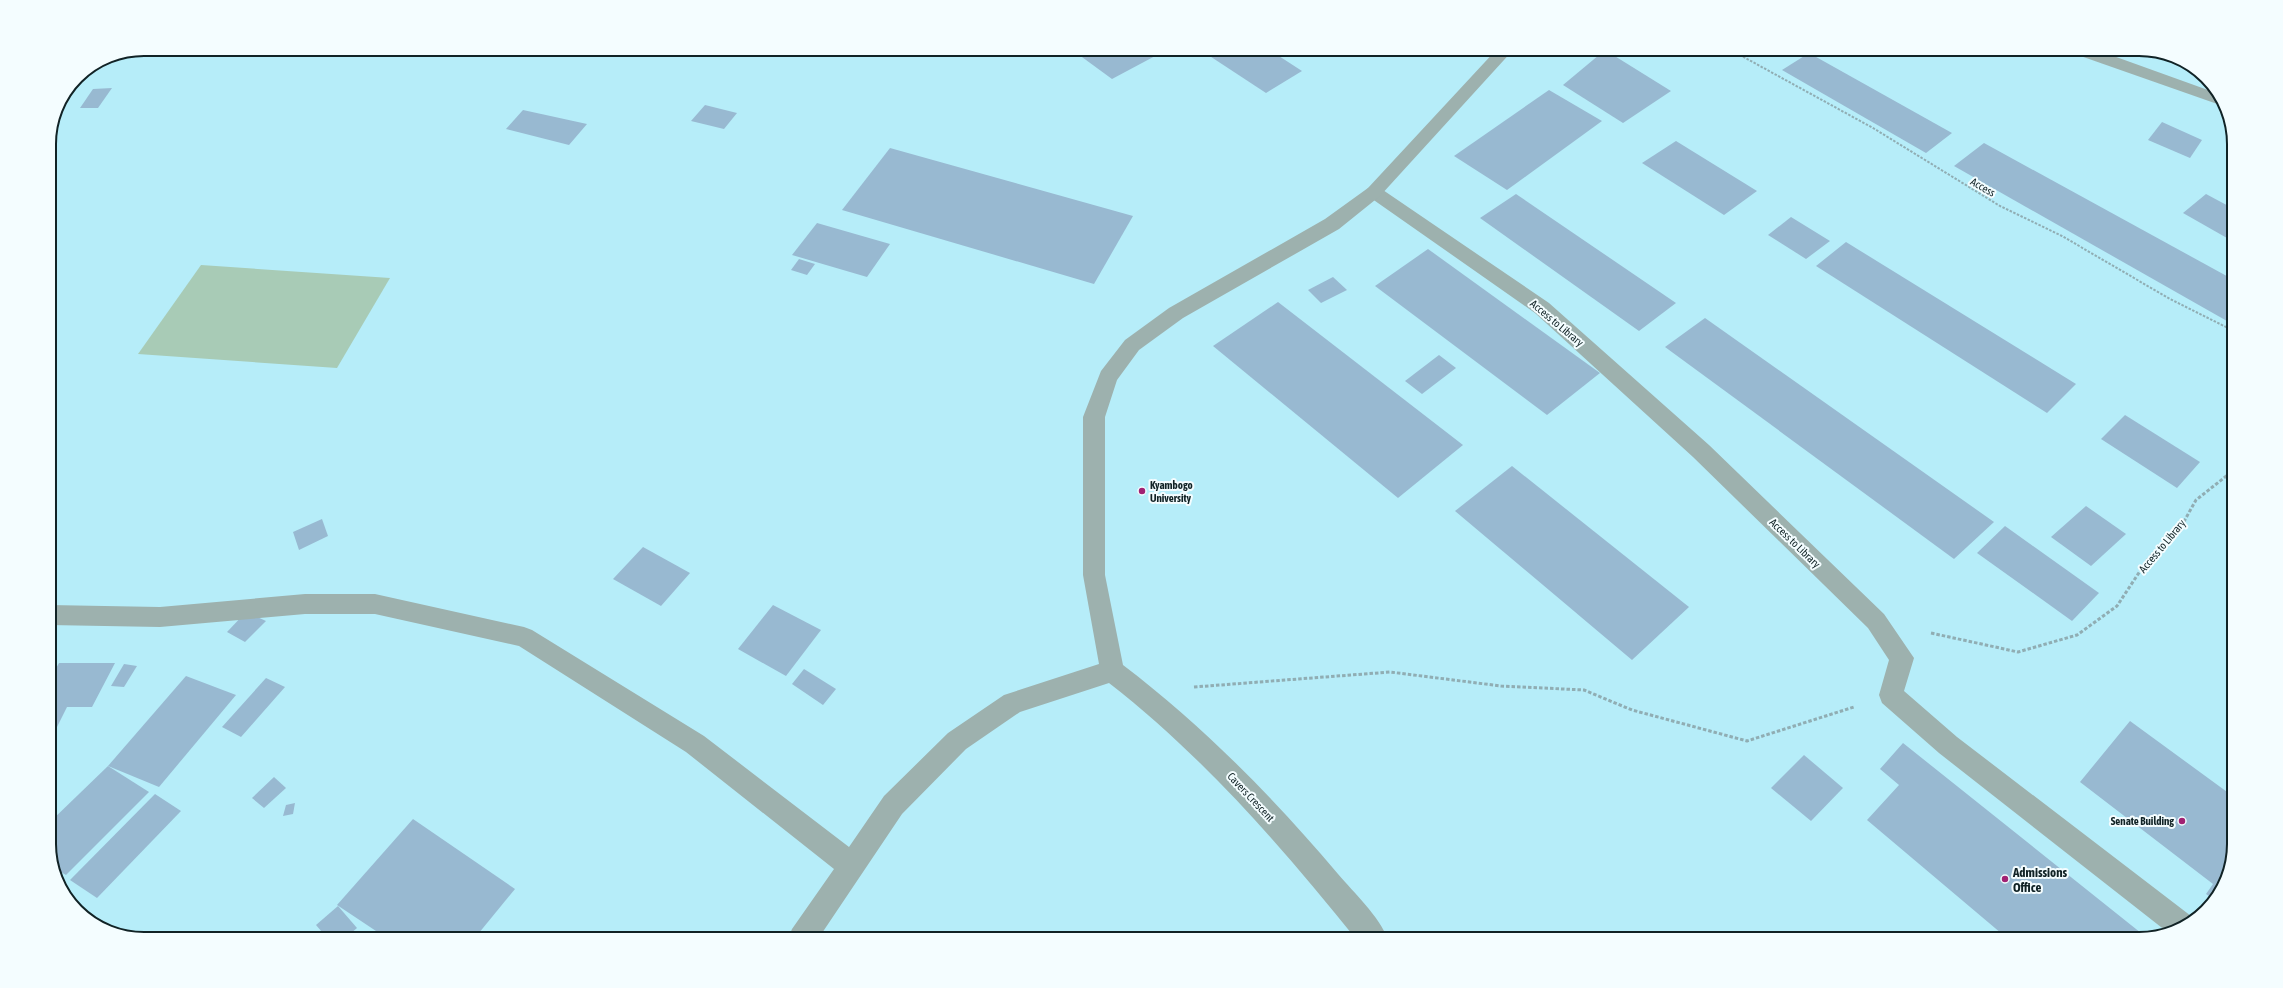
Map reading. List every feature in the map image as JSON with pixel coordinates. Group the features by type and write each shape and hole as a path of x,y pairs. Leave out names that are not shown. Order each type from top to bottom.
{"street":[{"path":"807,932 893,805 957,741 1013,703 1112,671 1094,575 1094,416 1108,378 1132,346 1176,313 1332,224 1374,192 1500,56"},
{"path":"2097,56 2215,99"},
{"name":"Access to Library","path":"1374,192 1542,308 1701,451 1876,621"},
{"path":"56,615 160,617 305,604 375,604 524,637 695,744 852,866"},
{"path":"1876,621 1902,658 1891,695 1948,745 2177,923"},
{"name":"Cavers Crescent","path":"1112,671 1142,693 1234,777 1316,868 1368,932"}],"path":[{"name":"Access","path":"1742,56 1873,128 2000,206 2062,236 2170,299 2227,328"},
{"name":"Access to Library","path":"1876,621 2018,652 2077,636 2117,606 2148,559 2182,525 2196,500 2227,476"},
{"path":"1142,693 1238,683 1390,672 1501,686 1584,690 1632,710 1747,741 1891,695"}],"shaded area":[{"name":"Kyambogo University","path":"138,56 2139,56 2168,61 2193,74 2209,90 2222,115 2227,138 2227,850 2224,867 2220,878 2209,898 2193,914 2178,923 2162,929 2139,932 144,932 115,927 90,914 74,898 63,878 59,867 56,850 56,138 61,115 68,100 78,86 90,74 115,61"}],"green space":[{"path":"201,265 390,278 337,368 138,354"}],"building":[{"path":"1081,56 1155,56 1112,79"},
{"path":"1210,56 1279,56 1302,71 1266,93"},
{"path":"1598,56 1615,56 1671,91 1623,123 1563,85"},
{"path":"1804,56 1814,56 1952,133 1926,153 1782,70"},
{"path":"112,88 98,108 80,108 93,89"},
{"path":"1549,90 1602,121 1507,190 1454,156"},
{"path":"705,105 737,113 724,129 691,121"},
{"path":"523,110 587,124 569,145 506,129"},
{"path":"2162,122 2202,140 2190,158 2148,140"},
{"path":"1676,141 1757,191 1724,215 1642,163"},
{"path":"1984,143 2227,276 2227,321 1954,166"},
{"path":"890,148 1133,216 1094,284 842,210"},
{"path":"1516,194 1676,303 1639,331 1480,218"},
{"path":"2206,194 2227,205 2227,238 2183,213"},
{"path":"1791,217 1830,241 1806,259 1768,235"},
{"path":"817,223 890,244 867,277 792,255"},
{"path":"1846,242 2076,384 2047,413 1816,266"},
{"path":"1428,249 1600,373 1547,415 1375,286"},
{"path":"799,259 815,264 807,275 791,270"},
{"path":"1333,277 1347,290 1321,303 1308,290"},
{"path":"1278,302 1463,445 1398,498 1213,346"},
{"path":"1705,318 1994,522 1954,559 1665,347"},
{"path":"1439,355 1456,368 1422,394 1405,381"},
{"path":"2125,415 2200,462 2177,488 2101,439"},
{"path":"1512,466 1689,607 1632,660 1455,511"},
{"path":"2086,506 2126,534 2091,566 2051,537"},
{"path":"322,519 328,536 299,550 293,532"},
{"path":"2005,526 2099,593 2072,621 1977,553"},
{"path":"643,547 690,573 661,606 613,579"},
{"path":"773,605 821,630 786,676 738,649"},
{"path":"246,612 266,621 245,642 227,632"},
{"path":"59,663 115,663 92,707 67,707 57,727 56,668"},
{"path":"124,664 137,666 124,687 111,686"},
{"path":"804,669 836,689 823,705 792,684"},
{"path":"186,676 236,695 159,787 108,766"},
{"path":"266,678 285,687 241,737 222,727"},
{"name":"Senate Building","path":"2130,721 2227,792 2227,850 2224,867 2220,878 2210,897 2206,894 2213,884 2080,782"},
{"name":"Admissions Office","path":"1903,743 2140,932 2000,932 1867,820 1899,785 1880,769"},
{"path":"1804,755 1843,788 1811,821 1771,788"},
{"path":"108,766 149,792 66,875 61,872 56,850 56,816"},
{"path":"274,777 286,788 264,808 252,798"},
{"path":"155,794 181,811 97,898 70,880"},
{"path":"295,803 293,814 283,816 286,805"},
{"path":"413,819 515,889 480,932 378,932 337,905"},
{"path":"338,906 357,928 352,932 322,932 316,925"}],"place":[{"name":"Kyambogo University","path":"1142,491"},
{"name":"Senate Building","path":"2182,821"},
{"name":"Admissions Office","path":"2005,879"}]}
